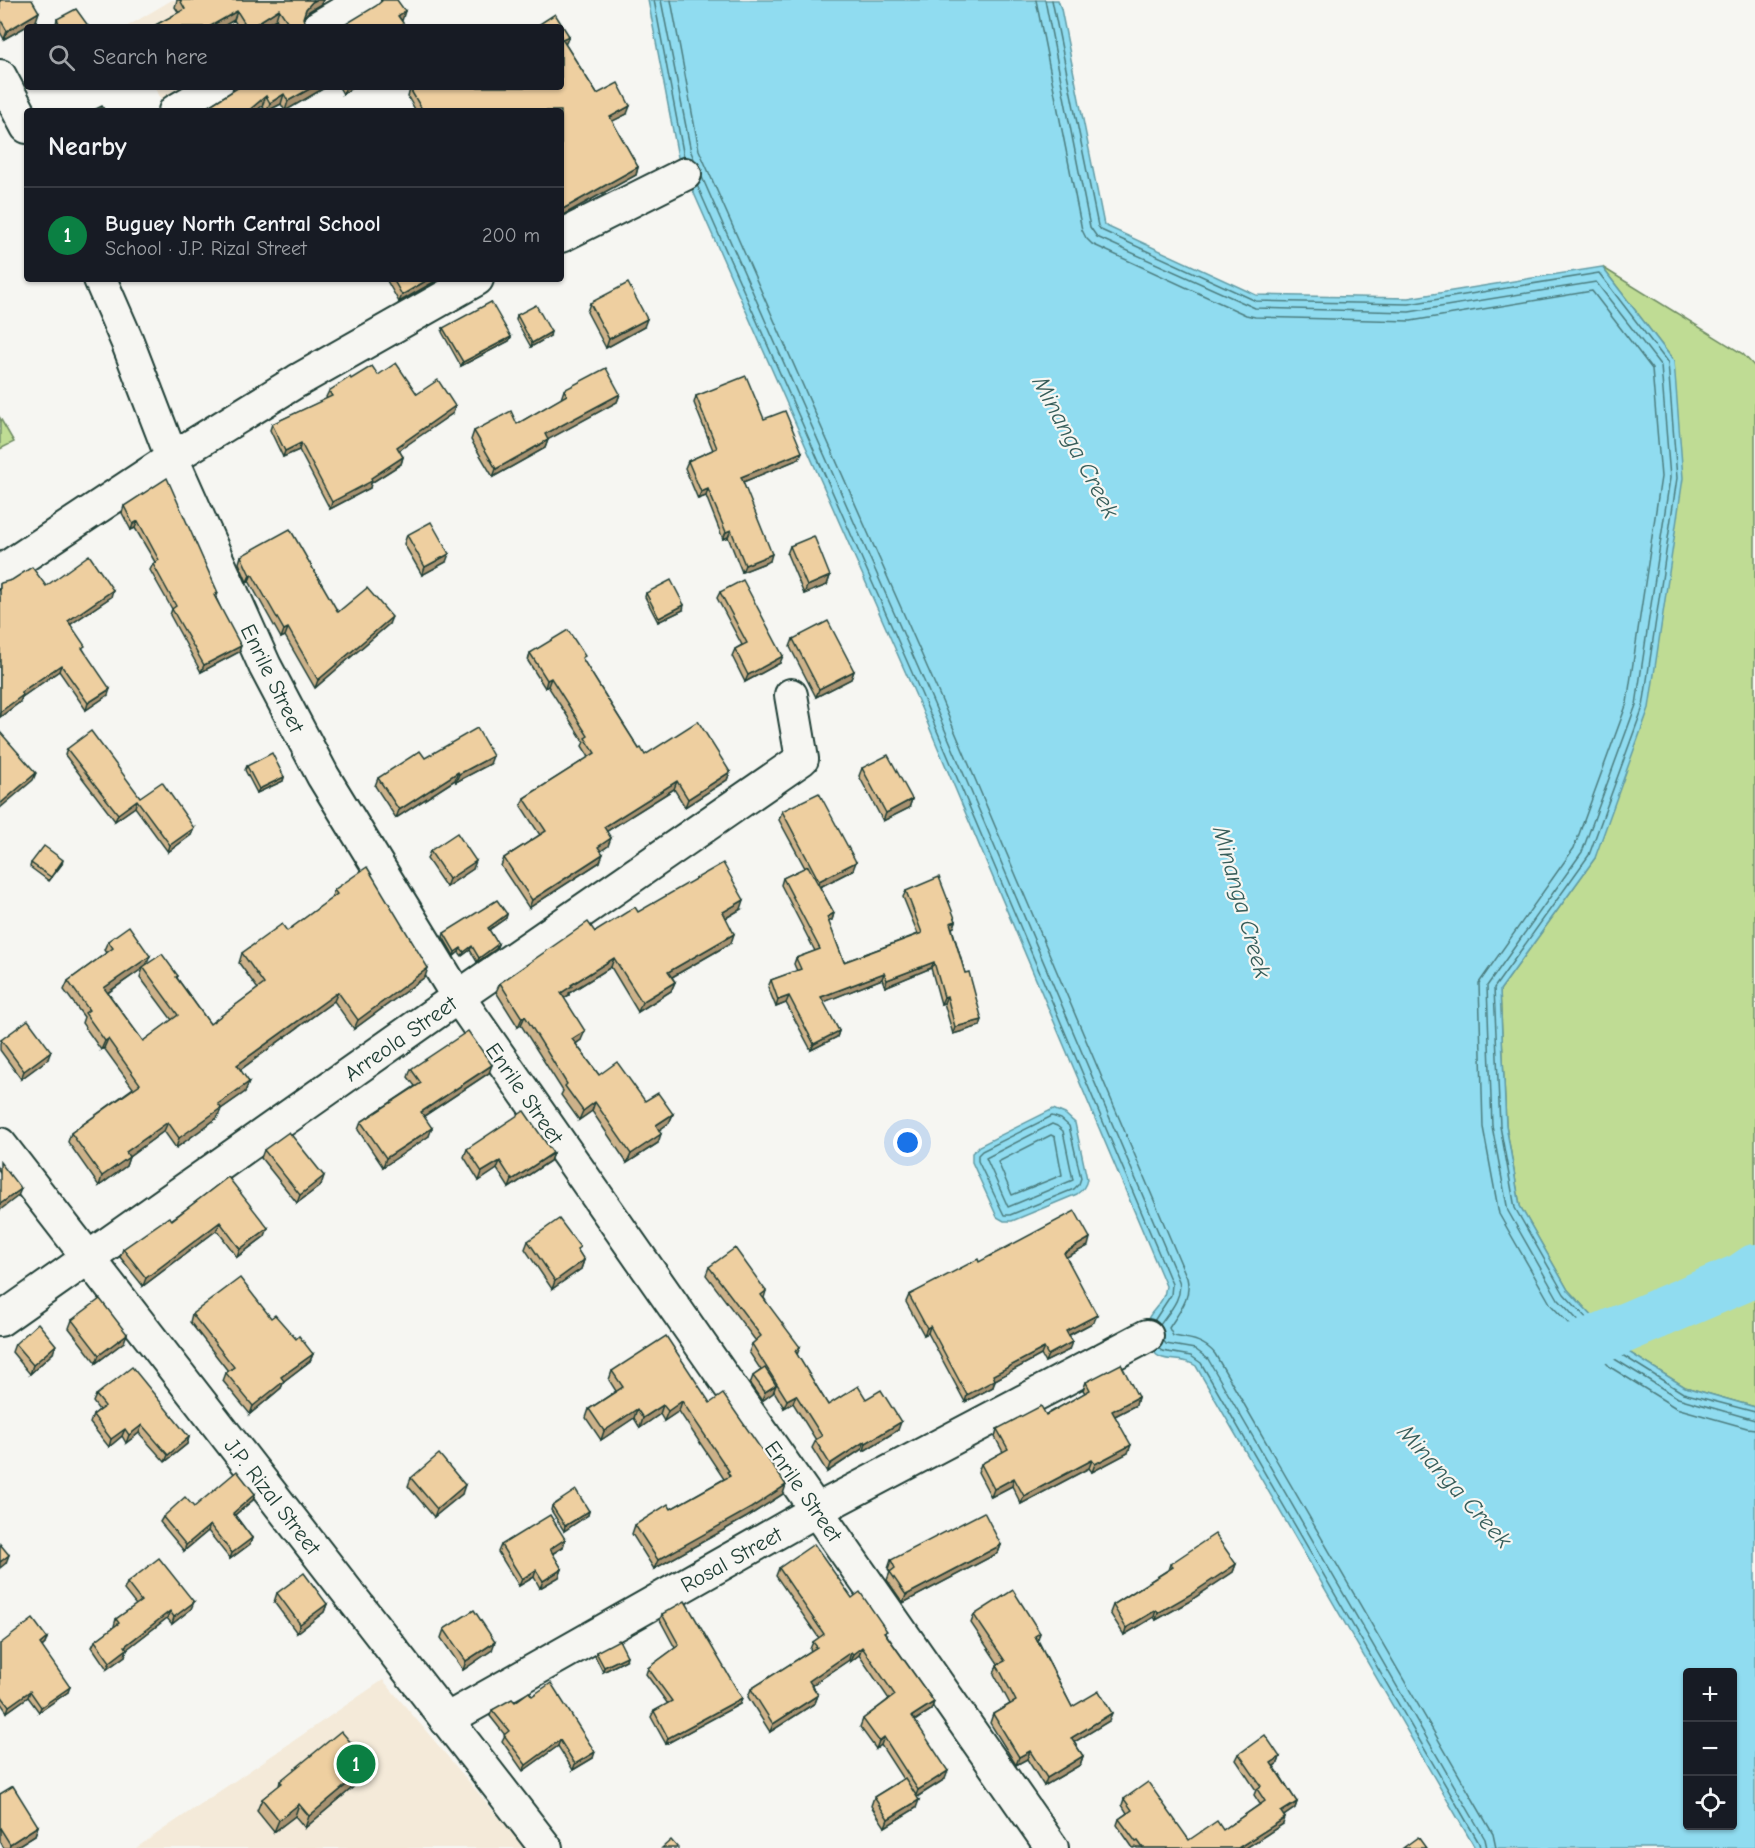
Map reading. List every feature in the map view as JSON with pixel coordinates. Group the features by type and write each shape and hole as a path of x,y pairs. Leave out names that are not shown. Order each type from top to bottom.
{"street":[{"path":"323,24 364,0"},
{"path":"0,76 24,121"},
{"path":"180,108 211,90"},
{"path":"564,235 686,174"},
{"name":"Enrile Street","path":"101,282 127,341 172,459 265,666 323,776 458,997 1052,1848"},
{"path":"0,572 172,459 297,381 472,282"},
{"name":"Arreola Street","path":"0,1320 458,997 802,759 791,695"},
{"name":"J.P. Rizal Street","path":"0,1144 546,1848"},
{"name":"Rosal Street","path":"446,1720 817,1510 1147,1336"}],"shaded area":[{"path":"172,0 340,0 299,24 131,24"},
{"path":"156,90 184,90 163,102"},
{"path":"383,1680 525,1848 136,1848"}],"green space":[{"path":"1602,267 1743,354 1755,367 1755,1407 1685,1387 1622,1348 1568,1290 1520,1206 1506,1125 1500,990 1595,858 1674,361"},
{"path":"0,418 14,442 0,449"}],"water":[{"name":"Minanga Creek","path":"648,0 1058,0 1104,225 1256,295 1408,298 1602,267 1674,361 1683,478 1649,708 1595,858 1500,990 1506,1125 1520,1206 1568,1290 1622,1348 1685,1387 1755,1407 1755,1848 1475,1848 1196,1366 1160,1357 1153,1351 1147,1334 1148,1318 1164,1295 1166,1286 916,696 678,157"},
{"path":"1053,1109 1065,1114 1075,1123 1087,1179 1085,1186 1077,1194 1012,1221 1004,1221 997,1217 972,1162 972,1153 979,1146"}],"building":[{"path":"0,0 32,0 39,12 7,31 0,19"},
{"path":"180,0 316,0 306,9 303,18 305,24 289,24 279,9 256,24 245,24 237,11 214,24 158,24 185,9"},
{"path":"383,0 397,0 405,11 398,16 404,24 346,24"},
{"path":"76,9 87,24 60,24 57,19"},
{"path":"555,14 561,24 540,24"},
{"path":"564,28 569,36 564,38"},
{"path":"564,42 597,94 618,83 630,106 610,117 638,167 564,208 564,108 421,108 411,90 564,90"},
{"path":"234,90 308,90 288,101 284,94 270,103 266,96 252,108 206,108"},
{"path":"395,282 424,282 402,295"},
{"path":"628,283 647,319 609,339 590,303"},
{"path":"491,302 511,337 463,362 443,328"},
{"path":"536,305 551,332 532,343 517,315"},
{"path":"396,363 417,394 438,380 455,406 397,447 403,457 371,478 372,481 332,502 301,443 285,451 272,424 332,396 329,391 372,366 378,375"},
{"path":"606,368 620,394 545,434 548,440 496,469 474,431 511,411 517,424 567,395 564,390"},
{"path":"746,376 764,419 785,411 802,452 741,477 772,554 745,565 731,530 726,532 708,489 701,492 688,461 717,448 696,396"},
{"path":"167,478 218,593 214,595 241,646 204,665 172,609 176,606 153,564 159,560 138,521 133,524 124,506"},
{"path":"431,522 449,554 425,567 407,535"},
{"path":"290,529 338,612 367,588 392,617 318,680 288,628 284,630 241,556"},
{"path":"814,536 830,576 807,586 790,546"},
{"path":"89,555 113,590 68,621 85,646 82,648 110,689 88,703 61,665 21,692 23,695 0,712 0,584 12,580 32,567 46,586"},
{"path":"671,580 684,605 659,618 646,593"},
{"path":"743,580 783,656 748,675 735,649 747,643 720,592"},
{"path":"828,621 854,671 819,689 793,639"},
{"path":"568,630 585,656 582,658 645,755 698,721 730,772 688,799 677,781 604,827 611,838 598,847 603,854 532,900 504,858 546,831 524,798 595,753 585,738 588,736 551,678 547,680 530,653"},
{"path":"477,728 493,756 459,774 458,772 399,810 378,778 420,751 425,758"},
{"path":"91,731 140,797 162,782 194,828 170,845 137,800 118,814 67,749"},
{"path":"0,732 36,773 1,803 0,802"},
{"path":"272,753 284,777 259,789 247,766"},
{"path":"888,755 912,799 886,813 862,768"},
{"path":"819,793 856,862 819,881 782,811"},
{"path":"457,833 476,861 449,879 430,851"},
{"path":"44,846 63,860 51,877 31,863"},
{"path":"723,863 744,900 723,912 734,934 668,972 675,982 642,1002 614,958 561,993 585,1031 572,1039 599,1075 617,1062 645,1101 658,1093 673,1114 656,1125 661,1134 631,1154 595,1102 583,1111 565,1086 567,1084 525,1016 522,1018 500,983 588,922 595,932 635,907 638,912"},
{"path":"808,866 834,913 827,917 844,962 922,933 906,891 939,877 956,921 950,923 965,973 969,972 982,1020 955,1027 947,996 944,997 934,962 887,980 884,973 821,997 839,1031 814,1044 789,996 778,1000 771,980 801,969 796,958 820,949 783,878"},
{"path":"367,867 428,968 358,1020 338,992 237,1065 249,1082 218,1104 221,1108 179,1138 168,1122 126,1152 129,1157 102,1176 71,1133 140,1084 108,1039 105,1041 85,1013 89,1010 68,981 113,948 108,941 129,926 150,956 104,988 143,1041 178,1015 143,967 162,954 210,1024 264,984 242,953 282,924 287,931 337,894 334,890"},
{"path":"497,900 507,914 488,928 498,944 479,958 472,946 464,952 461,948 455,952 444,933"},
{"path":"28,1020 51,1051 24,1071 1,1040"},
{"path":"468,1031 492,1065 421,1112 432,1128 386,1158 361,1122 421,1083 411,1069"},
{"path":"524,1111 553,1153 512,1180 500,1161 482,1172 467,1149"},
{"path":"289,1132 324,1176 300,1195 264,1150"},
{"path":"0,1162 21,1189 0,1204"},
{"path":"228,1177 268,1228 240,1249 220,1222 146,1278 123,1249 169,1217 172,1220"},
{"path":"1075,1211 1090,1238 1064,1253 1097,1315 1066,1331 1072,1342 1048,1355 1044,1348 993,1375 995,1380 967,1395 930,1326 927,1328 909,1295 978,1259 979,1262"},
{"path":"559,1219 580,1247 577,1249 584,1260 555,1281 528,1241"},
{"path":"735,1248 766,1291 761,1295 800,1347 795,1351 828,1405 858,1386 866,1399 881,1390 901,1422 866,1443 865,1441 830,1464 815,1440 822,1436 796,1395 787,1400 752,1344 761,1336 709,1267"},
{"path":"240,1278 271,1318 275,1315 296,1339 299,1336 313,1354 281,1377 284,1381 253,1406 226,1373 234,1367 192,1314"},
{"path":"100,1299 127,1334 99,1355 72,1320"},
{"path":"38,1323 56,1345 33,1365 15,1344"},
{"path":"666,1336 710,1403 723,1394 786,1485 751,1508 658,1560 635,1525 668,1504 671,1509 730,1476 727,1472 729,1471 682,1401 668,1411 663,1405 643,1418 637,1409 604,1431 589,1409 623,1387 612,1371"},
{"path":"1121,1364 1138,1397 1112,1411 1131,1445 1095,1464 1092,1460 1024,1496 1014,1478 994,1489 981,1464 1008,1449 997,1429 1041,1406 1046,1415 1090,1390 1086,1382"},
{"path":"132,1367 189,1437 168,1455 142,1425 129,1435 125,1429 111,1439 93,1415 105,1406 96,1395"},
{"path":"765,1368 776,1385 765,1392 753,1376"},
{"path":"439,1454 465,1485 437,1509 411,1478"},
{"path":"237,1471 255,1494 233,1513 252,1538 232,1553 210,1525 186,1545 163,1517 185,1497 194,1507"},
{"path":"576,1490 589,1511 565,1526 552,1506"},
{"path":"984,1512 1001,1545 906,1595 890,1572 895,1568 891,1560"},
{"path":"550,1515 565,1539 550,1549 562,1569 543,1581 536,1570 522,1579 501,1545"},
{"path":"1215,1534 1236,1564 1191,1594 1158,1613 1156,1610 1126,1628 1113,1605 1173,1567 1170,1564"},
{"path":"0,1544 9,1555 0,1562"},
{"path":"814,1544 852,1598 860,1592 887,1631 884,1632 934,1702 912,1716 948,1771 918,1790 884,1737 879,1741 863,1719 895,1695 862,1647 809,1681 818,1695 773,1724 751,1689 817,1647 813,1642 824,1634 779,1568"},
{"path":"159,1558 194,1602 174,1617 170,1611 125,1646 127,1649 110,1662 95,1641 119,1623 116,1619 141,1601 127,1583"},
{"path":"304,1573 327,1604 300,1624 277,1593"},
{"path":"1013,1590 1040,1633 1035,1636 1072,1707 1099,1691 1112,1713 1071,1738 1083,1756 1047,1778 1030,1751 1019,1757 993,1714 1016,1701 997,1665 1005,1661 974,1615"},
{"path":"685,1601 742,1698 668,1738 654,1711 672,1701 648,1668 679,1645 662,1614"},
{"path":"474,1610 495,1642 466,1661 444,1629"},
{"path":"33,1619 47,1638 40,1644 70,1687 41,1707 30,1691 9,1706 0,1694 0,1644"},
{"path":"619,1640 627,1656 604,1667 596,1652"},
{"path":"551,1683 595,1752 575,1764 560,1740 526,1765 504,1735 509,1731 492,1710 512,1699 515,1702 529,1692 532,1696"},
{"path":"341,1731 370,1765 309,1816 299,1804 279,1820 262,1799 282,1783 280,1781"},
{"path":"1265,1735 1280,1757 1271,1763 1297,1802 1281,1812 1285,1818 1238,1848 1143,1848 1119,1819 1132,1810 1124,1799 1148,1782 1189,1840 1217,1821 1223,1830 1265,1801 1257,1789 1261,1786 1239,1754"},
{"path":"905,1778 919,1800 888,1819 874,1797"},
{"path":"13,1786 38,1826 10,1844 0,1828 0,1794"},
{"path":"1418,1837 1426,1848 1403,1848"},
{"path":"671,1840 678,1848 662,1848"}],"waterway":[{"path":"1547,1361 1742,1278 1755,1269"}],"place":[{"name":"Buguey North Central School","path":"356,1764"}]}
